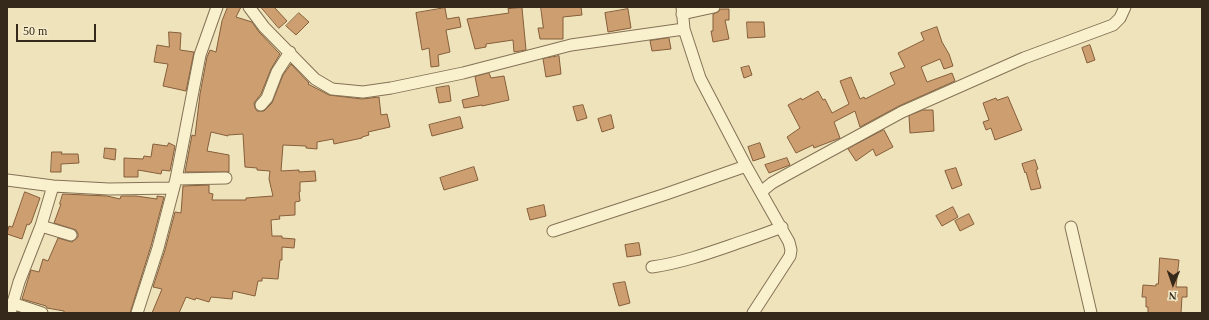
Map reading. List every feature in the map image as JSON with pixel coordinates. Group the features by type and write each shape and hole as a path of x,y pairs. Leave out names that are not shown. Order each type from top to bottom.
{"street":[{"path":"137,313 158,248 175,183 200,55 217,7"},
{"path":"249,7 264,27 315,79 332,89 344,91 372,91 463,73 571,45 684,29"},
{"path":"714,7 682,11 684,29 700,78 746,166 782,227 791,250 790,256 754,313"},
{"path":"761,192 777,180 902,112 1024,58 1113,25 1120,18 1125,7"},
{"path":"261,105 267,98 278,72 290,52"},
{"path":"553,231 746,166"},
{"path":"7,180 53,186 109,189 226,178"},
{"path":"42,313 11,308 19,282 42,226 53,186"},
{"path":"42,226 71,235"},
{"path":"652,267 670,265 710,253 761,236 782,227"},
{"path":"1071,227 1091,313"}],"building":[{"path":"228,7 241,7 236,17 252,22 259,32 280,54 271,69 261,94 254,103 257,111 264,111 272,103 283,75 291,64 309,83 308,84 329,95 362,99 379,97 381,115 387,114 390,127 368,132 369,135 362,138 334,144 333,139 317,142 317,149 306,148 306,146 283,145 281,171 315,171 316,181 300,182 300,201 295,202 295,215 279,216 280,219 271,220 272,236 282,236 282,238 295,239 294,248 282,247 282,260 280,260 278,279 262,278 262,281 258,281 255,296 233,291 232,299 211,297 209,302 186,297 179,313 152,313 162,289 153,287 175,212 181,213 183,186 209,185 209,193 213,194 212,200 246,200 246,198 273,196 269,179 270,171 245,167 243,134 228,136 211,132 207,151 229,155 229,172 185,172 192,135 195,136 200,94 207,57 210,50 216,52 222,21"},
{"path":"261,7 274,7 287,21 279,28"},
{"path":"541,7 581,7 582,15 563,17 563,39 540,39 538,28 543,28"},
{"path":"445,8 447,19 459,17 461,27 446,30 450,52 438,55 439,66 431,67 429,48 422,50 416,13"},
{"path":"522,8 526,50 514,52 513,40 486,44 486,47 475,49 467,19 509,13 508,9"},
{"path":"628,9 631,28 608,32 605,13"},
{"path":"721,9 729,9 729,20 725,20 729,39 713,42 711,31 713,31 713,14"},
{"path":"299,13 309,22 296,35 286,26"},
{"path":"747,22 764,22 765,37 748,38"},
{"path":"937,27 953,66 944,69 940,59 921,67 927,82 952,73 955,81 899,106 860,127 855,111 834,122 840,138 814,148 813,145 796,153 787,137 800,128 788,105 801,98 802,100 818,91 823,100 825,99 832,113 849,104 840,81 851,77 860,99 864,97 865,99 895,84 890,73 905,67 898,53 924,40 921,33"},
{"path":"169,32 181,33 180,50 194,52 186,91 163,86 168,64 154,62 157,45 169,47"},
{"path":"669,38 671,49 652,51 650,41"},
{"path":"1090,45 1095,60 1087,63 1082,48"},
{"path":"559,56 561,74 546,77 543,59"},
{"path":"749,66 752,75 744,78 741,68"},
{"path":"489,73 491,78 504,76 509,100 464,108 462,100 479,96 475,77"},
{"path":"449,86 451,101 439,103 436,88"},
{"path":"1008,97 1022,130 995,140 991,128 986,130 983,122 989,120 983,103 996,98 997,100"},
{"path":"583,105 587,118 577,121 573,107"},
{"path":"923,110 933,110 934,131 910,133 909,116"},
{"path":"611,115 614,128 602,132 598,119"},
{"path":"460,117 463,128 432,136 429,125"},
{"path":"884,130 893,147 876,156 873,149 856,161 848,149"},
{"path":"169,143 175,146 170,171 162,170 161,174 138,170 138,177 124,177 124,158 143,159 144,156 151,157 153,144 167,146"},
{"path":"760,143 765,157 753,161 748,147"},
{"path":"105,148 116,149 115,160 104,158"},
{"path":"52,152 62,152 61,154 78,154 79,163 61,164 61,172 51,172"},
{"path":"787,158 790,165 769,173 765,165"},
{"path":"1035,160 1041,188 1031,190 1022,164"},
{"path":"474,167 478,180 444,190 440,178"},
{"path":"956,168 962,185 952,189 945,171"},
{"path":"25,192 40,198 31,223 29,225 27,224 22,239 7,233 9,226 12,227"},
{"path":"63,194 107,196 120,199 121,196 136,196 157,199 157,196 164,197 151,246 130,313 64,313 64,311 47,308 46,306 22,299 31,270 39,272 43,259 48,261 58,238 72,242 78,237 76,230 54,223"},
{"path":"544,205 546,216 530,220 527,209"},
{"path":"953,207 958,217 942,226 936,216"},
{"path":"969,214 974,224 960,231 955,221"},
{"path":"639,243 641,255 627,257 625,245"},
{"path":"1160,258 1179,260 1176,287 1187,287 1187,297 1182,297 1181,313 1148,313 1148,307 1146,307 1146,297 1142,297 1143,285 1156,286 1156,284 1158,284"},
{"path":"625,282 630,303 619,306 613,284"}]}
